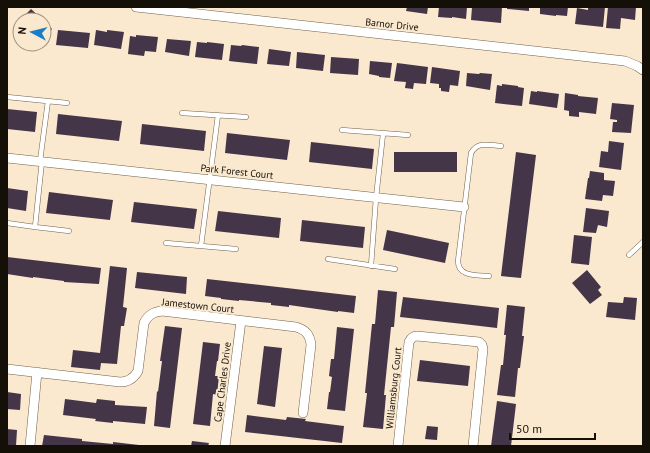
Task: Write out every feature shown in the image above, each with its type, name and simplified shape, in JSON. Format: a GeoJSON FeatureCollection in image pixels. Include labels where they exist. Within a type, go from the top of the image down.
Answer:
{"type":"FeatureCollection","features":[{"type":"Feature","properties":{"kind":"street","name":"Barnor Drive"},"geometry":{"type":"LineString","coordinates":[[136,7],[211,11],[625,61],[643,70]]}},
{"type":"Feature","properties":{"kind":"street","name":"Park Forest Court"},"geometry":{"type":"LineString","coordinates":[[7,158],[464,207]]}},
{"type":"Feature","properties":{"kind":"street","name":"Jamestown Court"},"geometry":{"type":"LineString","coordinates":[[7,369],[120,382],[127,381],[134,378],[138,371],[144,323],[146,318],[155,312],[162,311],[296,327],[308,333],[311,345],[303,413]]}},
{"type":"Feature","properties":{"kind":"street","name":"Cape Charles Drive"},"geometry":{"type":"LineString","coordinates":[[226,446],[241,321]]}},
{"type":"Feature","properties":{"kind":"street","name":"Williamsburg Court"},"geometry":{"type":"LineString","coordinates":[[398,446],[409,342],[414,336],[479,342],[482,345],[483,350],[473,446]]}},
{"type":"Feature","properties":{"kind":"street"},"geometry":{"type":"LineString","coordinates":[[30,446],[37,372]]}},
{"type":"Feature","properties":{"kind":"lane"},"geometry":{"type":"LineString","coordinates":[[7,97],[66,104]]}},
{"type":"Feature","properties":{"kind":"lane"},"geometry":{"type":"LineString","coordinates":[[35,227],[48,101]]}},
{"type":"Feature","properties":{"kind":"lane"},"geometry":{"type":"LineString","coordinates":[[182,113],[246,117]]}},
{"type":"Feature","properties":{"kind":"lane"},"geometry":{"type":"LineString","coordinates":[[201,246],[218,115]]}},
{"type":"Feature","properties":{"kind":"lane"},"geometry":{"type":"LineString","coordinates":[[342,130],[408,135]]}},
{"type":"Feature","properties":{"kind":"lane"},"geometry":{"type":"LineString","coordinates":[[371,266],[383,134]]}},
{"type":"Feature","properties":{"kind":"lane"},"geometry":{"type":"LineString","coordinates":[[489,276],[462,272],[458,264],[471,153],[474,148],[481,145],[501,146]]}},
{"type":"Feature","properties":{"kind":"lane"},"geometry":{"type":"LineString","coordinates":[[7,223],[70,231]]}},
{"type":"Feature","properties":{"kind":"lane"},"geometry":{"type":"LineString","coordinates":[[629,254],[643,242]]}},
{"type":"Feature","properties":{"kind":"lane"},"geometry":{"type":"LineString","coordinates":[[166,243],[236,249]]}},
{"type":"Feature","properties":{"kind":"lane"},"geometry":{"type":"LineString","coordinates":[[328,260],[395,269]]}},
{"type":"Feature","properties":{"kind":"building"},"geometry":{"type":"Polygon","coordinates":[[[407,7],[428,7],[427,14],[406,11],[407,7]]]}},
{"type":"Feature","properties":{"kind":"building"},"geometry":{"type":"Polygon","coordinates":[[[439,7],[467,7],[466,19],[438,17],[439,7]]]}},
{"type":"Feature","properties":{"kind":"building"},"geometry":{"type":"Polygon","coordinates":[[[472,7],[502,7],[501,23],[471,20],[472,7]]]}},
{"type":"Feature","properties":{"kind":"building"},"geometry":{"type":"Polygon","coordinates":[[[507,7],[529,7],[529,11],[507,9],[507,7]]]}},
{"type":"Feature","properties":{"kind":"building"},"geometry":{"type":"Polygon","coordinates":[[[540,7],[568,7],[567,16],[540,14],[540,7]]]}},
{"type":"Feature","properties":{"kind":"building"},"geometry":{"type":"Polygon","coordinates":[[[588,7],[605,7],[603,27],[575,24],[577,8],[588,10],[588,7]]]}},
{"type":"Feature","properties":{"kind":"building"},"geometry":{"type":"Polygon","coordinates":[[[608,7],[636,7],[635,20],[621,18],[620,29],[606,28],[608,7]]]}},
{"type":"Feature","properties":{"kind":"building"},"geometry":{"type":"Polygon","coordinates":[[[58,30],[90,33],[88,48],[56,45],[58,30]]]}},
{"type":"Feature","properties":{"kind":"building"},"geometry":{"type":"Polygon","coordinates":[[[96,30],[107,32],[107,30],[124,32],[121,49],[94,45],[96,30]]]}},
{"type":"Feature","properties":{"kind":"building"},"geometry":{"type":"Polygon","coordinates":[[[136,35],[158,37],[156,52],[145,51],[144,56],[128,54],[130,36],[136,37],[136,35]]]}},
{"type":"Feature","properties":{"kind":"building"},"geometry":{"type":"Polygon","coordinates":[[[167,39],[191,41],[189,56],[165,52],[167,39]]]}},
{"type":"Feature","properties":{"kind":"building"},"geometry":{"type":"Polygon","coordinates":[[[197,42],[224,44],[222,60],[195,57],[197,42]]]}},
{"type":"Feature","properties":{"kind":"building"},"geometry":{"type":"Polygon","coordinates":[[[231,45],[259,47],[257,64],[229,61],[231,45]]]}},
{"type":"Feature","properties":{"kind":"building"},"geometry":{"type":"Polygon","coordinates":[[[269,49],[291,52],[289,66],[267,64],[269,49]]]}},
{"type":"Feature","properties":{"kind":"building"},"geometry":{"type":"Polygon","coordinates":[[[297,52],[325,55],[323,71],[296,68],[297,52]]]}},
{"type":"Feature","properties":{"kind":"building"},"geometry":{"type":"Polygon","coordinates":[[[331,57],[359,59],[358,75],[330,73],[331,57]]]}},
{"type":"Feature","properties":{"kind":"building"},"geometry":{"type":"Polygon","coordinates":[[[370,61],[392,63],[390,78],[369,74],[370,61]]]}},
{"type":"Feature","properties":{"kind":"building"},"geometry":{"type":"Polygon","coordinates":[[[397,63],[428,67],[426,84],[414,83],[413,89],[405,88],[406,82],[394,81],[397,63]]]}},
{"type":"Feature","properties":{"kind":"building"},"geometry":{"type":"Polygon","coordinates":[[[432,67],[460,71],[458,86],[450,85],[449,92],[441,91],[439,84],[430,83],[432,67]]]}},
{"type":"Feature","properties":{"kind":"building"},"geometry":{"type":"Polygon","coordinates":[[[467,73],[492,74],[490,90],[466,86],[467,73]]]}},
{"type":"Feature","properties":{"kind":"building"},"geometry":{"type":"Polygon","coordinates":[[[502,84],[524,88],[522,106],[495,103],[497,85],[502,86],[502,84]]]}},
{"type":"Feature","properties":{"kind":"building"},"geometry":{"type":"Polygon","coordinates":[[[531,91],[559,94],[557,108],[529,104],[531,91]]]}},
{"type":"Feature","properties":{"kind":"building"},"geometry":{"type":"Polygon","coordinates":[[[565,93],[598,98],[596,114],[579,112],[579,117],[569,116],[569,111],[564,110],[565,93]]]}},
{"type":"Feature","properties":{"kind":"building"},"geometry":{"type":"Polygon","coordinates":[[[612,103],[634,105],[631,133],[612,132],[613,122],[617,122],[617,120],[610,119],[612,103]]]}},
{"type":"Feature","properties":{"kind":"building"},"geometry":{"type":"Polygon","coordinates":[[[7,109],[37,112],[35,132],[7,129],[7,109]]]}},
{"type":"Feature","properties":{"kind":"building"},"geometry":{"type":"Polygon","coordinates":[[[58,114],[122,121],[119,141],[56,134],[58,114]]]}},
{"type":"Feature","properties":{"kind":"building"},"geometry":{"type":"Polygon","coordinates":[[[142,124],[206,131],[204,151],[140,144],[142,124]]]}},
{"type":"Feature","properties":{"kind":"building"},"geometry":{"type":"Polygon","coordinates":[[[227,133],[290,140],[287,160],[225,153],[227,133]]]}},
{"type":"Feature","properties":{"kind":"building"},"geometry":{"type":"Polygon","coordinates":[[[609,141],[624,143],[621,170],[599,167],[601,151],[608,152],[609,141]]]}},
{"type":"Feature","properties":{"kind":"building"},"geometry":{"type":"Polygon","coordinates":[[[311,142],[374,149],[372,169],[309,162],[311,142]]]}},
{"type":"Feature","properties":{"kind":"building"},"geometry":{"type":"Polygon","coordinates":[[[394,152],[457,152],[457,172],[394,172],[394,152]]]}},
{"type":"Feature","properties":{"kind":"building"},"geometry":{"type":"Polygon","coordinates":[[[516,152],[536,155],[521,278],[501,276],[516,152]]]}},
{"type":"Feature","properties":{"kind":"building"},"geometry":{"type":"Polygon","coordinates":[[[590,171],[604,173],[604,180],[615,181],[613,196],[603,195],[602,201],[585,199],[590,171]]]}},
{"type":"Feature","properties":{"kind":"building"},"geometry":{"type":"Polygon","coordinates":[[[7,188],[28,191],[26,211],[7,208],[7,188]]]}},
{"type":"Feature","properties":{"kind":"building"},"geometry":{"type":"Polygon","coordinates":[[[49,192],[113,200],[110,220],[46,213],[49,192]]]}},
{"type":"Feature","properties":{"kind":"building"},"geometry":{"type":"Polygon","coordinates":[[[134,202],[197,209],[194,229],[131,222],[134,202]]]}},
{"type":"Feature","properties":{"kind":"building"},"geometry":{"type":"Polygon","coordinates":[[[586,208],[609,211],[607,227],[598,225],[596,233],[583,232],[586,208]]]}},
{"type":"Feature","properties":{"kind":"building"},"geometry":{"type":"Polygon","coordinates":[[[218,211],[281,218],[279,238],[215,231],[218,211]]]}},
{"type":"Feature","properties":{"kind":"building"},"geometry":{"type":"Polygon","coordinates":[[[302,220],[365,227],[363,248],[300,241],[302,220]]]}},
{"type":"Feature","properties":{"kind":"building"},"geometry":{"type":"Polygon","coordinates":[[[387,230],[449,243],[445,263],[383,250],[387,230]]]}},
{"type":"Feature","properties":{"kind":"building"},"geometry":{"type":"Polygon","coordinates":[[[574,235],[592,237],[589,265],[571,263],[574,235]]]}},
{"type":"Feature","properties":{"kind":"building"},"geometry":{"type":"Polygon","coordinates":[[[7,257],[101,268],[99,284],[64,282],[7,274],[7,257]]]}},
{"type":"Feature","properties":{"kind":"building"},"geometry":{"type":"Polygon","coordinates":[[[110,266],[127,268],[123,307],[127,308],[124,326],[121,326],[117,364],[101,363],[100,370],[71,367],[73,350],[100,353],[110,266]]]}},
{"type":"Feature","properties":{"kind":"building"},"geometry":{"type":"Polygon","coordinates":[[[587,270],[601,287],[598,290],[602,295],[590,304],[572,283],[587,270]]]}},
{"type":"Feature","properties":{"kind":"building"},"geometry":{"type":"Polygon","coordinates":[[[137,272],[187,277],[186,294],[135,288],[137,272]]]}},
{"type":"Feature","properties":{"kind":"building"},"geometry":{"type":"Polygon","coordinates":[[[207,279],[356,296],[354,313],[289,305],[289,307],[271,305],[271,303],[239,301],[205,296],[207,279]]]}},
{"type":"Feature","properties":{"kind":"building"},"geometry":{"type":"Polygon","coordinates":[[[378,290],[397,292],[394,327],[391,327],[384,395],[386,395],[383,429],[363,427],[372,324],[375,324],[378,290]]]}},
{"type":"Feature","properties":{"kind":"building"},"geometry":{"type":"Polygon","coordinates":[[[403,297],[499,308],[497,328],[400,317],[403,297]]]}},
{"type":"Feature","properties":{"kind":"building"},"geometry":{"type":"Polygon","coordinates":[[[624,297],[637,298],[635,320],[606,317],[608,302],[623,303],[624,297]]]}},
{"type":"Feature","properties":{"kind":"building"},"geometry":{"type":"Polygon","coordinates":[[[507,305],[525,307],[522,336],[524,336],[520,368],[518,368],[515,397],[497,395],[501,365],[503,365],[507,305]]]}},
{"type":"Feature","properties":{"kind":"building"},"geometry":{"type":"Polygon","coordinates":[[[165,326],[182,328],[170,428],[154,426],[165,326]]]}},
{"type":"Feature","properties":{"kind":"building"},"geometry":{"type":"Polygon","coordinates":[[[337,327],[354,329],[345,411],[327,409],[332,377],[329,376],[331,359],[334,359],[337,327]]]}},
{"type":"Feature","properties":{"kind":"building"},"geometry":{"type":"Polygon","coordinates":[[[203,342],[220,344],[215,376],[219,376],[217,395],[213,394],[210,426],[193,424],[203,342]]]}},
{"type":"Feature","properties":{"kind":"building"},"geometry":{"type":"Polygon","coordinates":[[[264,346],[282,348],[275,407],[257,404],[264,346]]]}},
{"type":"Feature","properties":{"kind":"building"},"geometry":{"type":"Polygon","coordinates":[[[420,360],[470,366],[468,386],[417,381],[420,360]]]}},
{"type":"Feature","properties":{"kind":"building"},"geometry":{"type":"Polygon","coordinates":[[[7,392],[21,394],[20,410],[7,409],[7,392]]]}},
{"type":"Feature","properties":{"kind":"building"},"geometry":{"type":"Polygon","coordinates":[[[65,399],[96,403],[97,399],[115,401],[115,405],[147,407],[145,424],[113,421],[113,423],[95,421],[96,419],[63,415],[65,399]]]}},
{"type":"Feature","properties":{"kind":"building"},"geometry":{"type":"Polygon","coordinates":[[[497,401],[516,404],[511,446],[491,446],[497,401]]]}},
{"type":"Feature","properties":{"kind":"building"},"geometry":{"type":"Polygon","coordinates":[[[247,415],[286,420],[287,417],[306,419],[305,421],[344,426],[342,443],[245,432],[247,415]]]}},
{"type":"Feature","properties":{"kind":"building"},"geometry":{"type":"Polygon","coordinates":[[[427,426],[438,427],[437,440],[425,439],[427,426]]]}},
{"type":"Feature","properties":{"kind":"building"},"geometry":{"type":"Polygon","coordinates":[[[7,429],[17,430],[16,446],[7,446],[7,429]]]}},
{"type":"Feature","properties":{"kind":"building"},"geometry":{"type":"Polygon","coordinates":[[[44,435],[82,439],[82,441],[113,444],[113,442],[139,446],[42,446],[44,435]]]}},
{"type":"Feature","properties":{"kind":"building"},"geometry":{"type":"Polygon","coordinates":[[[192,441],[209,443],[208,446],[191,446],[192,441]]]}}]}
